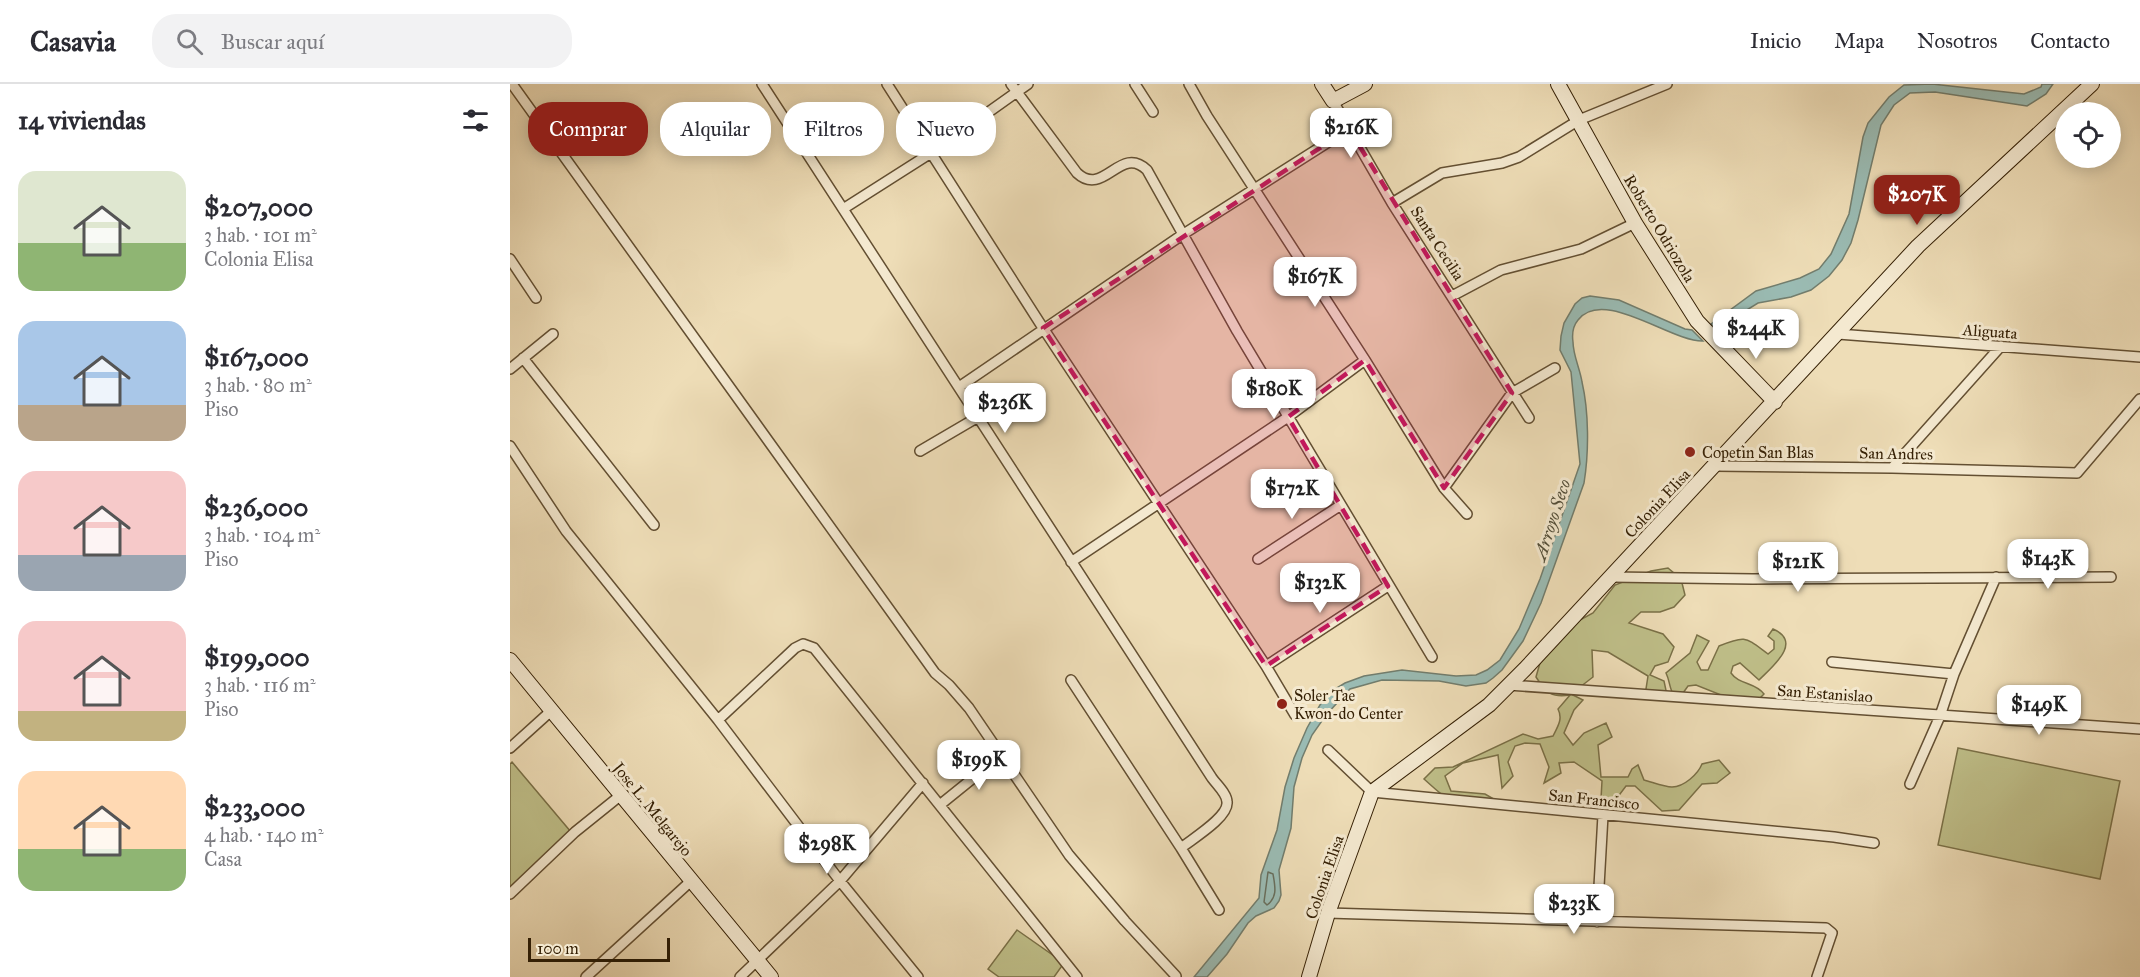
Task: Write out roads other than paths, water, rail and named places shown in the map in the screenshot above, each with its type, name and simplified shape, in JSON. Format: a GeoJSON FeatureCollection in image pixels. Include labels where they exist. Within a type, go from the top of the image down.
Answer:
{"type":"FeatureCollection","features":[{"type":"Feature","properties":{"kind":"street"},"geometry":{"type":"LineString","coordinates":[[512,84],[935,673],[950,685],[969,708],[1069,855],[1176,976]]}},
{"type":"Feature","properties":{"kind":"street"},"geometry":{"type":"LineString","coordinates":[[762,84],[1071,562],[1227,798],[1228,805],[1222,816],[1181,848]]}},
{"type":"Feature","properties":{"kind":"street"},"geometry":{"type":"LineString","coordinates":[[887,84],[898,102]]}},
{"type":"Feature","properties":{"kind":"street"},"geometry":{"type":"LineString","coordinates":[[1011,84],[1077,173],[1086,180],[1093,181],[1129,162],[1142,165],[1147,170],[1182,235],[1288,417],[1432,657]]}},
{"type":"Feature","properties":{"kind":"street"},"geometry":{"type":"LineString","coordinates":[[996,108],[1028,84]]}},
{"type":"Feature","properties":{"kind":"street"},"geometry":{"type":"LineString","coordinates":[[1135,84],[1153,112]]}},
{"type":"Feature","properties":{"kind":"street"},"geometry":{"type":"LineString","coordinates":[[1189,84],[1444,488],[1467,514]]}},
{"type":"Feature","properties":{"kind":"street","name":"Santa Cecilia"},"geometry":{"type":"LineString","coordinates":[[1322,84],[1392,202],[1529,418]]}},
{"type":"Feature","properties":{"kind":"street"},"geometry":{"type":"LineString","coordinates":[[1333,101],[1365,84]]}},
{"type":"Feature","properties":{"kind":"street","name":"Roberto Odriozola"},"geometry":{"type":"LineString","coordinates":[[1558,84],[1635,223],[1697,321],[1774,402]]}},
{"type":"Feature","properties":{"kind":"street"},"geometry":{"type":"LineString","coordinates":[[1392,202],[1442,173],[1502,163],[1519,157],[1579,120],[1667,84]]}},
{"type":"Feature","properties":{"kind":"street","name":"Colonia Elisa"},"geometry":{"type":"LineString","coordinates":[[1309,977],[1328,913],[1372,792],[1489,705],[1715,466],[1918,246],[2092,84]]}},
{"type":"Feature","properties":{"kind":"street"},"geometry":{"type":"LineString","coordinates":[[959,387],[1182,235],[1349,129]]}},
{"type":"Feature","properties":{"kind":"street"},"geometry":{"type":"LineString","coordinates":[[843,208],[926,156]]}},
{"type":"Feature","properties":{"kind":"street"},"geometry":{"type":"LineString","coordinates":[[933,156],[1043,328],[1266,666],[1295,716]]}},
{"type":"Feature","properties":{"kind":"street"},"geometry":{"type":"LineString","coordinates":[[1452,296],[1501,270],[1581,249],[1635,223]]}},
{"type":"Feature","properties":{"kind":"street"},"geometry":{"type":"LineString","coordinates":[[510,259],[536,298]]}},
{"type":"Feature","properties":{"kind":"street"},"geometry":{"type":"LineString","coordinates":[[510,369],[553,334]]}},
{"type":"Feature","properties":{"kind":"street","name":"Aliguata"},"geometry":{"type":"LineString","coordinates":[[1838,334],[2140,357]]}},
{"type":"Feature","properties":{"kind":"street"},"geometry":{"type":"LineString","coordinates":[[1892,468],[2001,346]]}},
{"type":"Feature","properties":{"kind":"street"},"geometry":{"type":"LineString","coordinates":[[523,358],[654,525]]}},
{"type":"Feature","properties":{"kind":"street"},"geometry":{"type":"LineString","coordinates":[[1071,562],[1288,417],[1365,360]]}},
{"type":"Feature","properties":{"kind":"street"},"geometry":{"type":"LineString","coordinates":[[1444,488],[1512,393],[1555,368]]}},
{"type":"Feature","properties":{"kind":"street","name":"San Andres"},"geometry":{"type":"LineString","coordinates":[[1715,466],[2077,473],[2140,399]]}},
{"type":"Feature","properties":{"kind":"street"},"geometry":{"type":"LineString","coordinates":[[920,451],[978,417]]}},
{"type":"Feature","properties":{"kind":"street"},"geometry":{"type":"LineString","coordinates":[[510,446],[566,531],[718,720],[840,881],[918,977]]}},
{"type":"Feature","properties":{"kind":"street"},"geometry":{"type":"LineString","coordinates":[[1258,559],[1341,505]]}},
{"type":"Feature","properties":{"kind":"street"},"geometry":{"type":"LineString","coordinates":[[1611,577],[1793,579],[2111,577]]}},
{"type":"Feature","properties":{"kind":"street"},"geometry":{"type":"LineString","coordinates":[[1910,784],[1996,577]]}},
{"type":"Feature","properties":{"kind":"street"},"geometry":{"type":"LineString","coordinates":[[1266,666],[1388,586]]}},
{"type":"Feature","properties":{"kind":"street"},"geometry":{"type":"LineString","coordinates":[[718,720],[795,648],[803,644],[814,648],[1077,977]]}},
{"type":"Feature","properties":{"kind":"street","name":"Jose L. Melgarejo"},"geometry":{"type":"LineString","coordinates":[[510,660],[771,977]]}},
{"type":"Feature","properties":{"kind":"street"},"geometry":{"type":"LineString","coordinates":[[1832,663],[1954,674]]}},
{"type":"Feature","properties":{"kind":"street"},"geometry":{"type":"LineString","coordinates":[[1071,680],[1219,910]]}},
{"type":"Feature","properties":{"kind":"street","name":"San Estanislao"},"geometry":{"type":"LineString","coordinates":[[1508,685],[2140,729]]}},
{"type":"Feature","properties":{"kind":"street"},"geometry":{"type":"LineString","coordinates":[[510,748],[551,711]]}},
{"type":"Feature","properties":{"kind":"street"},"geometry":{"type":"LineString","coordinates":[[1328,750],[1372,792]]}},
{"type":"Feature","properties":{"kind":"street"},"geometry":{"type":"LineString","coordinates":[[940,804],[1003,757]]}},
{"type":"Feature","properties":{"kind":"street"},"geometry":{"type":"LineString","coordinates":[[740,977],[840,881],[923,783]]}},
{"type":"Feature","properties":{"kind":"street","name":"San Francisco"},"geometry":{"type":"LineString","coordinates":[[1372,792],[1834,837],[1874,843]]}},
{"type":"Feature","properties":{"kind":"street"},"geometry":{"type":"LineString","coordinates":[[510,894],[575,832],[621,795]]}},
{"type":"Feature","properties":{"kind":"street"},"geometry":{"type":"LineString","coordinates":[[1597,922],[1603,815]]}},
{"type":"Feature","properties":{"kind":"street"},"geometry":{"type":"LineString","coordinates":[[586,977],[691,881]]}},
{"type":"Feature","properties":{"kind":"street"},"geometry":{"type":"LineString","coordinates":[[1328,913],[1826,928],[1832,933],[1816,977]]}},
{"type":"Feature","properties":{"kind":"water"},"geometry":{"type":"Polygon","coordinates":[[[1932,84],[2024,94],[2041,87],[2042,84],[2053,84],[2046,94],[2027,106],[1935,92],[1910,93],[1894,105],[1881,125],[1858,220],[1851,243],[1842,260],[1829,276],[1811,290],[1791,297],[1758,303],[1732,319],[1719,332],[1711,324],[1756,291],[1800,278],[1819,269],[1831,254],[1849,214],[1863,137],[1868,123],[1889,97],[1904,85],[1932,84]]]}},
{"type":"Feature","properties":{"kind":"water"},"geometry":{"type":"Polygon","coordinates":[[[1590,296],[1619,300],[1692,330],[1703,341],[1673,334],[1620,312],[1589,311],[1578,320],[1574,328],[1573,339],[1587,419],[1584,483],[1541,603],[1523,641],[1502,670],[1486,683],[1466,686],[1439,681],[1382,680],[1350,689],[1326,715],[1312,735],[1302,758],[1294,787],[1291,828],[1279,870],[1281,895],[1279,901],[1274,908],[1256,916],[1248,923],[1227,954],[1207,977],[1194,977],[1259,898],[1261,875],[1277,830],[1285,787],[1294,758],[1307,728],[1330,692],[1364,676],[1402,670],[1456,676],[1476,675],[1500,660],[1519,629],[1540,579],[1580,464],[1571,372],[1560,350],[1564,323],[1575,304],[1582,298],[1590,296]]]}},
{"type":"Feature","properties":{"kind":"place","name":"Copetin San Blas"},"geometry":{"type":"Point","coordinates":[1690,452]}},
{"type":"Feature","properties":{"kind":"place","name":"Soler Tae Kwon-do Center"},"geometry":{"type":"Point","coordinates":[1282,704]}},
{"type":"Feature","properties":{"kind":"water label","name":"Arroyo Seco"},"geometry":{"type":"Point","coordinates":[1552,520]}}]}
